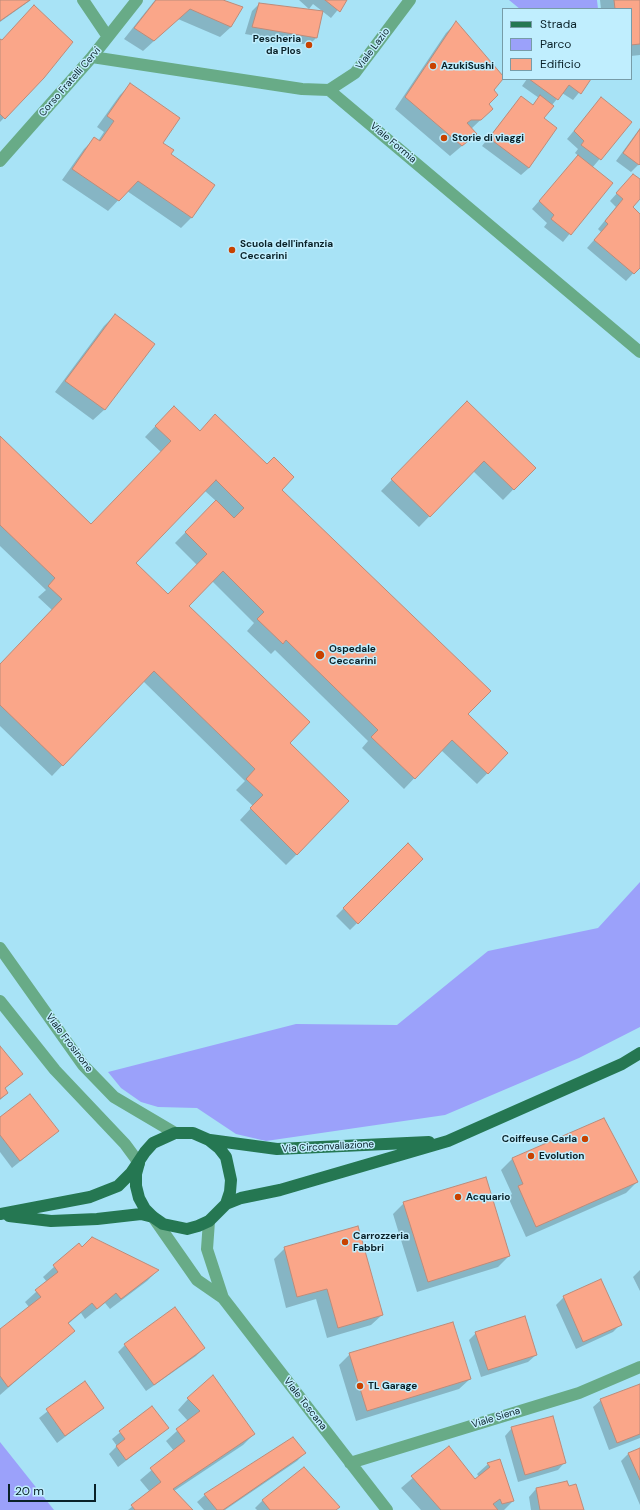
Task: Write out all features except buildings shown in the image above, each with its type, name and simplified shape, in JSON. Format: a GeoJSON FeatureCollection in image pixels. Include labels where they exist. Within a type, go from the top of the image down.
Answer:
{"type":"FeatureCollection","features":[{"type":"Feature","properties":{"kind":"main road","name":"Via Circonvallazione"},"geometry":{"type":"LineString","coordinates":[[139,1163],[136,1174],[136,1186],[145,1208],[153,1217],[163,1224],[187,1229],[209,1221],[226,1204],[241,1198],[280,1190],[448,1141],[622,1064],[640,1053]]}},
{"type":"Feature","properties":{"kind":"main road","name":"Via Circonvallazione"},"geometry":{"type":"LineString","coordinates":[[0,1215],[90,1197],[118,1186],[131,1174],[145,1152],[153,1143],[175,1133],[193,1133],[209,1140],[219,1148],[226,1157],[230,1168],[231,1180],[230,1192],[226,1204]]}},
{"type":"Feature","properties":{"kind":"main road","name":"Via Circonvallazione"},"geometry":{"type":"LineString","coordinates":[[209,1140],[277,1149],[448,1141]]}},
{"type":"Feature","properties":{"kind":"main road","name":"Via Circonvallazione"},"geometry":{"type":"LineString","coordinates":[[0,1215],[51,1221],[97,1219],[141,1214],[153,1217]]}},
{"type":"Feature","properties":{"kind":"street"},"geometry":{"type":"LineString","coordinates":[[83,0],[108,37]]}},
{"type":"Feature","properties":{"kind":"street","name":"Corso Fratelli Cervi"},"geometry":{"type":"LineString","coordinates":[[0,161],[92,57],[137,0]]}},
{"type":"Feature","properties":{"kind":"street","name":"Viale Lazio"},"geometry":{"type":"LineString","coordinates":[[329,90],[355,73],[410,0]]}},
{"type":"Feature","properties":{"kind":"street"},"geometry":{"type":"LineString","coordinates":[[92,57],[302,89],[329,90]]}},
{"type":"Feature","properties":{"kind":"street","name":"Viale Formia"},"geometry":{"type":"LineString","coordinates":[[329,90],[640,352]]}},
{"type":"Feature","properties":{"kind":"street","name":"Viale Frosinone"},"geometry":{"type":"LineString","coordinates":[[0,948],[83,1065],[114,1097],[175,1133]]}},
{"type":"Feature","properties":{"kind":"street"},"geometry":{"type":"LineString","coordinates":[[0,1001],[55,1070],[125,1144],[139,1163]]}},
{"type":"Feature","properties":{"kind":"street","name":"Viale Toscana"},"geometry":{"type":"LineString","coordinates":[[153,1217],[197,1280],[223,1298],[387,1510]]}},
{"type":"Feature","properties":{"kind":"street","name":"Viale Toscana"},"geometry":{"type":"LineString","coordinates":[[209,1221],[207,1249],[223,1298]]}},
{"type":"Feature","properties":{"kind":"street","name":"Viale Siena"},"geometry":{"type":"LineString","coordinates":[[350,1463],[579,1392],[640,1367]]}},
{"type":"Feature","properties":{"kind":"green space"},"geometry":{"type":"Polygon","coordinates":[[[509,0],[597,0],[598,8],[519,8],[509,0]]]}},
{"type":"Feature","properties":{"kind":"green space"},"geometry":{"type":"Polygon","coordinates":[[[640,882],[640,1027],[579,1058],[445,1115],[266,1141],[236,1134],[197,1108],[158,1107],[141,1102],[121,1088],[108,1072],[296,1024],[397,1025],[488,951],[598,928],[640,882]]]}},
{"type":"Feature","properties":{"kind":"green space"},"geometry":{"type":"Polygon","coordinates":[[[0,1442],[54,1510],[0,1510],[0,1442]]]}},
{"type":"Feature","properties":{"kind":"place","name":"Pescheria da Plos"},"geometry":{"type":"Point","coordinates":[309,45]}},
{"type":"Feature","properties":{"kind":"place","name":"AzukiSushi"},"geometry":{"type":"Point","coordinates":[433,66]}},
{"type":"Feature","properties":{"kind":"place","name":"Storie di viaggi"},"geometry":{"type":"Point","coordinates":[444,138]}},
{"type":"Feature","properties":{"kind":"place","name":"Scuola dell'infanzia Ceccarini"},"geometry":{"type":"Point","coordinates":[232,250]}},
{"type":"Feature","properties":{"kind":"place","name":"Ospedale Ceccarini"},"geometry":{"type":"Point","coordinates":[320,655]}},
{"type":"Feature","properties":{"kind":"place","name":"Coiffeuse Carla"},"geometry":{"type":"Point","coordinates":[585,1139]}},
{"type":"Feature","properties":{"kind":"place","name":"Evolution"},"geometry":{"type":"Point","coordinates":[531,1156]}},
{"type":"Feature","properties":{"kind":"place","name":"Acquario"},"geometry":{"type":"Point","coordinates":[458,1197]}},
{"type":"Feature","properties":{"kind":"place","name":"Carrozzeria Fabbri"},"geometry":{"type":"Point","coordinates":[345,1242]}},
{"type":"Feature","properties":{"kind":"place","name":"TL Garage"},"geometry":{"type":"Point","coordinates":[360,1386]}}]}
